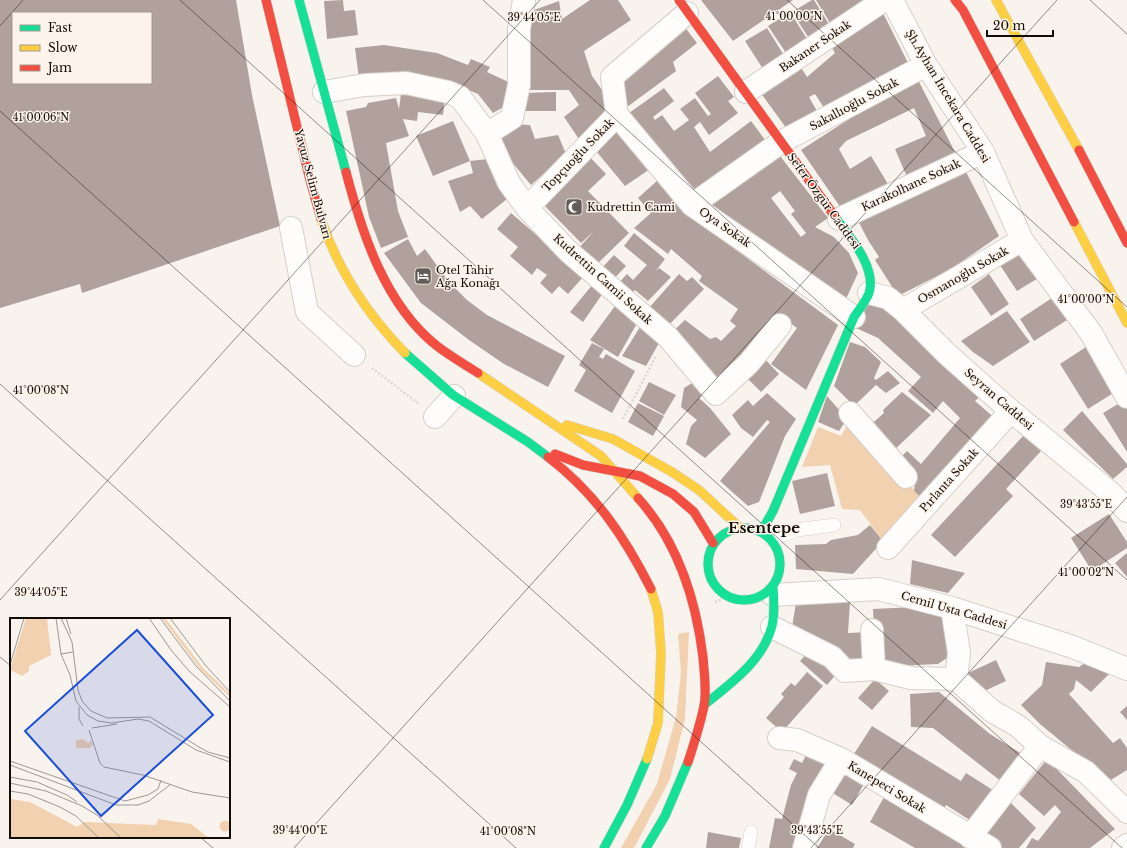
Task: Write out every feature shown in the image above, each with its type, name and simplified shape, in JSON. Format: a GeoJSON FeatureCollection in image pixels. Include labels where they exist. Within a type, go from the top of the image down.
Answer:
{"type":"FeatureCollection","features":[{"type":"Feature","properties":{"kind":"street","name":"Yavuz Selim Bulvarı"},"geometry":{"type":"LineString","coordinates":[[266,0],[284,66],[308,175],[329,246],[361,300],[400,350],[454,396],[535,447],[574,477],[606,512],[629,544],[656,602],[662,661],[658,725],[648,758],[627,807],[604,848]]}},
{"type":"Feature","properties":{"kind":"street"},"geometry":{"type":"LineString","coordinates":[[299,0],[351,191],[368,245],[387,284],[409,317],[436,345],[601,456],[642,502],[668,540],[689,586],[699,624],[704,670],[704,705],[688,761],[664,816],[646,848]]}},
{"type":"Feature","properties":{"kind":"street"},"geometry":{"type":"LineString","coordinates":[[487,134],[512,118],[519,85],[519,29],[524,0]]}},
{"type":"Feature","properties":{"kind":"street","name":"Bakaner Sokak"},"geometry":{"type":"LineString","coordinates":[[746,92],[884,0]]}},
{"type":"Feature","properties":{"kind":"street","name":"Şh.Ayhan İncekara Caddesi"},"geometry":{"type":"LineString","coordinates":[[892,0],[926,65],[983,152],[1022,240],[1091,333],[1127,397]]}},
{"type":"Feature","properties":{"kind":"street"},"geometry":{"type":"LineString","coordinates":[[955,0],[963,10],[1127,323]]}},
{"type":"Feature","properties":{"kind":"street"},"geometry":{"type":"LineString","coordinates":[[996,0],[1067,126],[1127,243]]}},
{"type":"Feature","properties":{"kind":"street","name":"Sefer Özgür Caddesi"},"geometry":{"type":"LineString","coordinates":[[683,7],[839,219],[861,252],[870,277],[869,293]]}},
{"type":"Feature","properties":{"kind":"street","name":"Topçuoğlu Sokak"},"geometry":{"type":"LineString","coordinates":[[527,208],[617,115],[612,77],[683,7]]}},
{"type":"Feature","properties":{"kind":"street","name":"Sakallıoğlu Sokak"},"geometry":{"type":"LineString","coordinates":[[692,205],[781,142],[926,65]]}},
{"type":"Feature","properties":{"kind":"street","name":"Kudrettin Camii Sokak"},"geometry":{"type":"LineString","coordinates":[[324,92],[364,85],[406,83],[448,92],[460,97],[487,134],[509,183],[527,208],[569,252],[666,336],[716,394],[748,363],[780,325]]}},
{"type":"Feature","properties":{"kind":"street","name":"Oya Sokak"},"geometry":{"type":"LineString","coordinates":[[617,115],[692,205],[854,317]]}},
{"type":"Feature","properties":{"kind":"street","name":"Karakolhane Sokak"},"geometry":{"type":"LineString","coordinates":[[839,219],[983,152]]}},
{"type":"Feature","properties":{"kind":"street"},"geometry":{"type":"LineString","coordinates":[[291,228],[307,312],[354,355]]}},
{"type":"Feature","properties":{"kind":"street","name":"Osmanoğlu Sokak"},"geometry":{"type":"LineString","coordinates":[[903,310],[1022,240]]}},
{"type":"Feature","properties":{"kind":"street"},"geometry":{"type":"LineString","coordinates":[[766,536],[773,511],[854,317],[869,293]]}},
{"type":"Feature","properties":{"kind":"street","name":"Seyran Caddesi"},"geometry":{"type":"LineString","coordinates":[[869,293],[888,298],[903,310],[947,354],[1011,411],[1112,494],[1127,511]]}},
{"type":"Feature","properties":{"kind":"street"},"geometry":{"type":"LineString","coordinates":[[435,417],[454,396]]}},
{"type":"Feature","properties":{"kind":"street","name":"Pırlanta Sokak"},"geometry":{"type":"LineString","coordinates":[[888,548],[1011,411]]}},
{"type":"Feature","properties":{"kind":"street"},"geometry":{"type":"LineString","coordinates":[[850,413],[906,477]]}},
{"type":"Feature","properties":{"kind":"street"},"geometry":{"type":"LineString","coordinates":[[547,419],[613,439],[672,472],[699,490],[739,528]]}},
{"type":"Feature","properties":{"kind":"street","name":"Yavuz Selim Bulvarı"},"geometry":{"type":"LineString","coordinates":[[535,447],[583,465],[640,476],[673,494],[694,512],[713,543]]}},
{"type":"Feature","properties":{"kind":"street"},"geometry":{"type":"LineString","coordinates":[[704,705],[742,673],[765,645],[772,627],[773,591],[779,575],[780,562],[778,550],[766,536],[749,528],[739,528],[722,535],[713,543],[708,555],[707,568],[711,580],[718,590],[728,597],[740,601],[753,600],[773,591]]}},
{"type":"Feature","properties":{"kind":"street","name":"Cemil Usta Caddesi"},"geometry":{"type":"LineString","coordinates":[[773,591],[879,589],[952,608],[1073,647],[1127,669]]}},
{"type":"Feature","properties":{"kind":"street"},"geometry":{"type":"LineString","coordinates":[[952,608],[959,653],[956,679]]}},
{"type":"Feature","properties":{"kind":"street"},"geometry":{"type":"LineString","coordinates":[[772,627],[832,657],[845,671],[874,669],[911,678],[956,679],[992,710],[1018,726],[1040,746],[1086,772],[1127,812]]}},
{"type":"Feature","properties":{"kind":"street"},"geometry":{"type":"LineString","coordinates":[[872,630],[874,669]]}},
{"type":"Feature","properties":{"kind":"street","name":"Kanepeci Sokak"},"geometry":{"type":"LineString","coordinates":[[779,738],[797,740],[841,759],[990,848]]}},
{"type":"Feature","properties":{"kind":"street"},"geometry":{"type":"LineString","coordinates":[[970,837],[1040,746]]}},
{"type":"Feature","properties":{"kind":"street"},"geometry":{"type":"LineString","coordinates":[[804,848],[819,795],[841,759]]}},
{"type":"Feature","properties":{"kind":"street"},"geometry":{"type":"LineString","coordinates":[[1123,848],[1127,845]]}},
{"type":"Feature","properties":{"kind":"lane"},"geometry":{"type":"LineString","coordinates":[[766,536],[834,525]]}},
{"type":"Feature","properties":{"kind":"lane"},"geometry":{"type":"LineString","coordinates":[[748,848],[751,832]]}},
{"type":"Feature","properties":{"kind":"path"},"geometry":{"type":"LineString","coordinates":[[613,439],[666,336]]}},
{"type":"Feature","properties":{"kind":"path"},"geometry":{"type":"LineString","coordinates":[[354,355],[435,417]]}},
{"type":"Feature","properties":{"kind":"shaded area"},"geometry":{"type":"Polygon","coordinates":[[[848,424],[925,501],[883,541],[860,510],[842,509],[830,465],[802,467],[818,427],[841,436],[848,424]]]}},
{"type":"Feature","properties":{"kind":"shaded area"},"geometry":{"type":"Polygon","coordinates":[[[689,632],[685,719],[670,779],[634,848],[621,848],[657,784],[676,717],[681,672],[678,634],[689,632]]]}},
{"type":"Feature","properties":{"kind":"building"},"geometry":{"type":"Polygon","coordinates":[[[0,0],[236,0],[252,95],[280,226],[82,293],[80,284],[0,308],[0,0]]]}},
{"type":"Feature","properties":{"kind":"building"},"geometry":{"type":"Polygon","coordinates":[[[343,0],[344,11],[355,10],[358,35],[327,39],[324,1],[343,0]]]}},
{"type":"Feature","properties":{"kind":"building"},"geometry":{"type":"Polygon","coordinates":[[[590,0],[618,0],[631,20],[584,51],[592,76],[605,94],[606,121],[581,142],[564,117],[579,105],[569,90],[524,90],[526,13],[559,1],[562,19],[590,0]]]}},
{"type":"Feature","properties":{"kind":"building"},"geometry":{"type":"Polygon","coordinates":[[[701,0],[793,0],[733,41],[701,0]]]}},
{"type":"Feature","properties":{"kind":"building"},"geometry":{"type":"Polygon","coordinates":[[[814,0],[832,29],[812,43],[792,12],[814,0]]]}},
{"type":"Feature","properties":{"kind":"building"},"geometry":{"type":"Polygon","coordinates":[[[816,0],[872,0],[832,26],[816,0]]]}},
{"type":"Feature","properties":{"kind":"building"},"geometry":{"type":"Polygon","coordinates":[[[790,12],[809,42],[788,56],[768,26],[790,12]]]}},
{"type":"Feature","properties":{"kind":"building"},"geometry":{"type":"Polygon","coordinates":[[[883,13],[908,63],[828,114],[815,94],[809,97],[822,120],[792,136],[760,92],[800,66],[807,77],[835,53],[830,44],[883,13]]]}},
{"type":"Feature","properties":{"kind":"building"},"geometry":{"type":"Polygon","coordinates":[[[684,26],[697,43],[673,62],[676,71],[627,107],[619,97],[626,92],[619,83],[644,65],[643,57],[684,26]]]}},
{"type":"Feature","properties":{"kind":"building"},"geometry":{"type":"Polygon","coordinates":[[[767,28],[785,57],[765,72],[745,41],[767,28]]]}},
{"type":"Feature","properties":{"kind":"building"},"geometry":{"type":"Polygon","coordinates":[[[384,45],[437,53],[468,65],[471,59],[490,67],[487,72],[515,85],[507,105],[493,113],[478,94],[459,86],[359,79],[355,48],[384,45]]]}},
{"type":"Feature","properties":{"kind":"building"},"geometry":{"type":"Polygon","coordinates":[[[718,76],[734,97],[728,101],[738,113],[709,135],[700,122],[694,127],[710,152],[751,121],[768,144],[695,196],[656,144],[650,148],[625,116],[664,88],[674,101],[653,117],[655,120],[662,115],[674,131],[689,120],[680,109],[695,98],[708,116],[711,114],[695,93],[718,76]]]}},
{"type":"Feature","properties":{"kind":"building"},"geometry":{"type":"Polygon","coordinates":[[[916,76],[957,156],[907,177],[895,149],[926,136],[914,108],[846,141],[839,149],[850,169],[871,156],[888,184],[843,211],[801,150],[916,76]]]}},
{"type":"Feature","properties":{"kind":"building"},"geometry":{"type":"Polygon","coordinates":[[[402,86],[445,99],[443,115],[418,112],[417,121],[403,119],[409,136],[386,143],[398,211],[408,237],[381,248],[369,217],[346,111],[366,107],[368,103],[396,98],[399,109],[402,86]]]}},
{"type":"Feature","properties":{"kind":"building"},"geometry":{"type":"Polygon","coordinates":[[[556,92],[556,111],[524,111],[524,93],[556,92]]]}},
{"type":"Feature","properties":{"kind":"building"},"geometry":{"type":"Polygon","coordinates":[[[453,121],[470,161],[433,176],[416,136],[453,121]]]}},
{"type":"Feature","properties":{"kind":"building"},"geometry":{"type":"Polygon","coordinates":[[[512,124],[530,125],[535,139],[558,135],[566,154],[531,185],[511,161],[498,134],[512,124]]]}},
{"type":"Feature","properties":{"kind":"building"},"geometry":{"type":"Polygon","coordinates":[[[616,124],[653,167],[625,186],[592,146],[616,124]]]}},
{"type":"Feature","properties":{"kind":"building"},"geometry":{"type":"Polygon","coordinates":[[[777,152],[828,218],[815,227],[834,237],[849,253],[858,273],[845,301],[747,229],[731,225],[718,209],[713,213],[701,204],[722,189],[725,196],[754,175],[751,172],[777,152]],[[780,191],[771,198],[801,237],[806,233],[791,214],[795,211],[780,191]]]}},
{"type":"Feature","properties":{"kind":"building"},"geometry":{"type":"Polygon","coordinates":[[[587,154],[606,174],[588,191],[629,233],[594,267],[576,251],[594,231],[581,243],[538,199],[587,154]]]}},
{"type":"Feature","properties":{"kind":"building"},"geometry":{"type":"Polygon","coordinates":[[[488,159],[497,186],[507,199],[482,219],[470,206],[460,212],[448,181],[473,173],[470,161],[488,159]]]}},
{"type":"Feature","properties":{"kind":"building"},"geometry":{"type":"Polygon","coordinates":[[[963,166],[999,236],[951,269],[898,296],[875,260],[879,257],[855,215],[963,166]]]}},
{"type":"Feature","properties":{"kind":"building"},"geometry":{"type":"Polygon","coordinates":[[[658,180],[692,214],[720,238],[838,325],[806,390],[771,364],[797,328],[779,315],[738,360],[715,378],[670,334],[685,320],[710,339],[716,337],[721,341],[736,326],[730,321],[738,309],[699,281],[702,276],[671,249],[668,254],[634,228],[651,213],[638,198],[658,180]]]}},
{"type":"Feature","properties":{"kind":"building"},"geometry":{"type":"Polygon","coordinates":[[[511,213],[584,276],[568,294],[559,286],[552,294],[540,283],[547,275],[537,268],[532,275],[510,256],[518,247],[497,229],[511,213]]]}},
{"type":"Feature","properties":{"kind":"building"},"geometry":{"type":"Polygon","coordinates":[[[634,233],[665,259],[655,272],[659,268],[671,277],[648,301],[635,290],[629,297],[616,286],[627,274],[633,280],[647,265],[624,246],[634,233]]]}},
{"type":"Feature","properties":{"kind":"building"},"geometry":{"type":"Polygon","coordinates":[[[408,239],[417,256],[425,249],[449,282],[467,300],[487,315],[565,356],[548,387],[504,364],[469,340],[421,303],[384,253],[408,239]]]}},
{"type":"Feature","properties":{"kind":"building"},"geometry":{"type":"Polygon","coordinates":[[[1023,251],[1040,277],[1017,291],[1000,265],[1023,251]]]}},
{"type":"Feature","properties":{"kind":"building"},"geometry":{"type":"Polygon","coordinates":[[[614,255],[626,266],[610,283],[598,272],[614,255]]]}},
{"type":"Feature","properties":{"kind":"building"},"geometry":{"type":"Polygon","coordinates":[[[679,274],[687,281],[692,277],[704,289],[666,328],[648,309],[679,274]]]}},
{"type":"Feature","properties":{"kind":"building"},"geometry":{"type":"Polygon","coordinates":[[[989,274],[1009,304],[991,316],[971,287],[989,274]]]}},
{"type":"Feature","properties":{"kind":"building"},"geometry":{"type":"Polygon","coordinates":[[[593,284],[603,293],[583,322],[570,312],[593,284]]]}},
{"type":"Feature","properties":{"kind":"building"},"geometry":{"type":"Polygon","coordinates":[[[1052,298],[1067,320],[1034,341],[1020,319],[1052,298]]]}},
{"type":"Feature","properties":{"kind":"building"},"geometry":{"type":"Polygon","coordinates":[[[867,299],[890,312],[983,394],[975,401],[997,420],[925,501],[914,491],[915,483],[897,461],[907,451],[921,464],[960,418],[943,401],[933,413],[908,391],[921,377],[878,338],[856,328],[867,299]]]}},
{"type":"Feature","properties":{"kind":"building"},"geometry":{"type":"Polygon","coordinates":[[[615,306],[636,325],[618,357],[590,340],[615,306]]]}},
{"type":"Feature","properties":{"kind":"building"},"geometry":{"type":"Polygon","coordinates":[[[1007,311],[1030,342],[993,366],[973,352],[961,341],[1007,311]]]}},
{"type":"Feature","properties":{"kind":"building"},"geometry":{"type":"Polygon","coordinates":[[[640,327],[659,343],[646,366],[622,356],[640,327]]]}},
{"type":"Feature","properties":{"kind":"building"},"geometry":{"type":"Polygon","coordinates":[[[850,342],[865,347],[881,362],[874,378],[876,380],[888,371],[900,383],[886,393],[876,385],[854,406],[834,386],[850,342]]]}},
{"type":"Feature","properties":{"kind":"building"},"geometry":{"type":"Polygon","coordinates":[[[592,343],[604,349],[599,357],[603,359],[606,354],[635,371],[612,413],[574,391],[586,370],[579,365],[592,343]]]}},
{"type":"Feature","properties":{"kind":"building"},"geometry":{"type":"Polygon","coordinates":[[[1086,347],[1115,392],[1088,409],[1060,364],[1086,347]]]}},
{"type":"Feature","properties":{"kind":"building"},"geometry":{"type":"Polygon","coordinates":[[[762,356],[779,374],[761,392],[743,374],[762,356]]]}},
{"type":"Feature","properties":{"kind":"building"},"geometry":{"type":"Polygon","coordinates":[[[649,382],[676,395],[664,415],[639,401],[649,382]]]}},
{"type":"Feature","properties":{"kind":"building"},"geometry":{"type":"Polygon","coordinates":[[[692,383],[705,393],[699,398],[710,408],[731,434],[705,458],[686,444],[691,426],[697,420],[681,407],[684,388],[692,383]]]}},
{"type":"Feature","properties":{"kind":"building"},"geometry":{"type":"Polygon","coordinates":[[[902,392],[931,415],[890,454],[867,428],[884,413],[883,410],[902,392]]]}},
{"type":"Feature","properties":{"kind":"building"},"geometry":{"type":"Polygon","coordinates":[[[767,393],[796,419],[785,436],[759,502],[748,506],[720,481],[770,422],[767,420],[753,437],[741,428],[732,415],[748,400],[753,406],[767,393]]]}},
{"type":"Feature","properties":{"kind":"building"},"geometry":{"type":"Polygon","coordinates":[[[827,396],[847,419],[839,431],[818,422],[827,396]]]}},
{"type":"Feature","properties":{"kind":"building"},"geometry":{"type":"Polygon","coordinates":[[[1123,401],[1127,408],[1127,452],[1103,413],[1123,401]]]}},
{"type":"Feature","properties":{"kind":"building"},"geometry":{"type":"Polygon","coordinates":[[[638,403],[664,416],[653,436],[628,422],[638,403]]]}},
{"type":"Feature","properties":{"kind":"building"},"geometry":{"type":"Polygon","coordinates":[[[1082,411],[1127,464],[1127,467],[1113,479],[1063,430],[1082,411]]]}},
{"type":"Feature","properties":{"kind":"building"},"geometry":{"type":"Polygon","coordinates":[[[1024,435],[1041,451],[1006,489],[1013,496],[955,557],[931,535],[1024,435]]]}},
{"type":"Feature","properties":{"kind":"building"},"geometry":{"type":"Polygon","coordinates":[[[827,473],[835,506],[800,514],[792,481],[827,473]]]}},
{"type":"Feature","properties":{"kind":"building"},"geometry":{"type":"Polygon","coordinates":[[[1109,514],[1127,542],[1127,548],[1092,571],[1071,538],[1109,514]]]}},
{"type":"Feature","properties":{"kind":"building"},"geometry":{"type":"Polygon","coordinates":[[[870,525],[883,541],[853,574],[796,569],[795,545],[826,544],[831,540],[858,535],[870,525]]]}},
{"type":"Feature","properties":{"kind":"building"},"geometry":{"type":"Polygon","coordinates":[[[1127,553],[1127,577],[1115,563],[1127,553]]]}},
{"type":"Feature","properties":{"kind":"building"},"geometry":{"type":"Polygon","coordinates":[[[912,560],[965,573],[948,593],[910,584],[912,560]]]}},
{"type":"Feature","properties":{"kind":"building"},"geometry":{"type":"Polygon","coordinates":[[[797,597],[850,602],[848,633],[870,632],[872,665],[851,667],[841,657],[840,649],[821,648],[822,639],[791,633],[797,597]]]}},
{"type":"Feature","properties":{"kind":"building"},"geometry":{"type":"Polygon","coordinates":[[[915,607],[936,611],[948,620],[947,658],[938,664],[876,667],[873,609],[915,607]]]}},
{"type":"Feature","properties":{"kind":"building"},"geometry":{"type":"Polygon","coordinates":[[[810,650],[837,673],[827,685],[800,661],[810,650]]]}},
{"type":"Feature","properties":{"kind":"building"},"geometry":{"type":"Polygon","coordinates":[[[996,660],[1006,681],[978,694],[968,673],[996,660]]]}},
{"type":"Feature","properties":{"kind":"building"},"geometry":{"type":"Polygon","coordinates":[[[1089,660],[1111,672],[1091,692],[1076,680],[1074,689],[1069,694],[1113,743],[1120,738],[1127,748],[1127,770],[1106,783],[1086,762],[1040,724],[1021,705],[1042,685],[1046,662],[1079,667],[1089,660]]]}},
{"type":"Feature","properties":{"kind":"building"},"geometry":{"type":"Polygon","coordinates":[[[807,672],[823,686],[782,732],[766,718],[784,697],[781,694],[791,683],[795,686],[807,672]]]}},
{"type":"Feature","properties":{"kind":"building"},"geometry":{"type":"Polygon","coordinates":[[[875,679],[889,691],[872,710],[858,698],[875,679]]]}},
{"type":"Feature","properties":{"kind":"building"},"geometry":{"type":"Polygon","coordinates":[[[939,692],[990,734],[1027,757],[1007,786],[933,728],[911,727],[910,694],[939,692]]]}},
{"type":"Feature","properties":{"kind":"building"},"geometry":{"type":"Polygon","coordinates":[[[1127,706],[1127,720],[1120,712],[1127,706]]]}},
{"type":"Feature","properties":{"kind":"building"},"geometry":{"type":"Polygon","coordinates":[[[872,726],[961,781],[966,773],[996,792],[976,824],[946,805],[942,812],[852,757],[872,726]]]}},
{"type":"Feature","properties":{"kind":"building"},"geometry":{"type":"Polygon","coordinates":[[[808,751],[829,762],[802,848],[769,848],[775,818],[782,819],[791,785],[797,773],[789,769],[794,759],[802,763],[808,751]]]}},
{"type":"Feature","properties":{"kind":"building"},"geometry":{"type":"Polygon","coordinates":[[[1047,759],[1115,829],[1090,848],[1026,848],[1032,838],[1038,841],[1061,812],[1055,805],[1044,816],[1019,794],[1047,759]]]}},
{"type":"Feature","properties":{"kind":"building"},"geometry":{"type":"Polygon","coordinates":[[[841,768],[865,782],[852,805],[828,790],[841,768]]]}},
{"type":"Feature","properties":{"kind":"building"},"geometry":{"type":"Polygon","coordinates":[[[888,790],[988,848],[915,848],[870,822],[888,790]]]}},
{"type":"Feature","properties":{"kind":"building"},"geometry":{"type":"Polygon","coordinates":[[[1008,800],[1036,828],[1019,848],[1002,848],[979,835],[1008,800]]]}},
{"type":"Feature","properties":{"kind":"building"},"geometry":{"type":"Polygon","coordinates":[[[829,829],[855,844],[853,848],[817,848],[829,829]]]}},
{"type":"Feature","properties":{"kind":"building"},"geometry":{"type":"Polygon","coordinates":[[[708,832],[741,838],[739,848],[706,848],[708,832]]]}},
{"type":"Feature","properties":{"kind":"traffic: fast"},"geometry":{"type":"LineString","coordinates":[[299,0],[346,172]]}},
{"type":"Feature","properties":{"kind":"traffic: fast"},"geometry":{"type":"LineString","coordinates":[[761,532],[773,511],[854,317],[869,293],[870,283],[866,263],[855,243],[836,218]]}},
{"type":"Feature","properties":{"kind":"traffic: fast"},"geometry":{"type":"LineString","coordinates":[[405,353],[453,395],[528,442],[548,457]]}},
{"type":"Feature","properties":{"kind":"traffic: fast"},"geometry":{"type":"LineString","coordinates":[[737,528],[751,528],[758,530],[770,538],[778,550],[780,564],[778,578],[770,590],[758,598],[751,600],[737,600],[730,598],[718,590],[710,578],[708,571],[708,557],[710,550],[718,538],[730,530],[737,528]]}},
{"type":"Feature","properties":{"kind":"traffic: fast"},"geometry":{"type":"LineString","coordinates":[[704,705],[744,671],[768,639],[773,621],[773,586]]}},
{"type":"Feature","properties":{"kind":"traffic: fast"},"geometry":{"type":"LineString","coordinates":[[604,848],[627,805],[647,759]]}},
{"type":"Feature","properties":{"kind":"traffic: fast"},"geometry":{"type":"LineString","coordinates":[[646,848],[665,816],[688,762]]}},
{"type":"Feature","properties":{"kind":"traffic: slow"},"geometry":{"type":"LineString","coordinates":[[996,0],[1079,150]]}},
{"type":"Feature","properties":{"kind":"traffic: slow"},"geometry":{"type":"LineString","coordinates":[[321,219],[336,256],[355,290],[378,323],[405,353]]}},
{"type":"Feature","properties":{"kind":"traffic: slow"},"geometry":{"type":"LineString","coordinates":[[1074,222],[1127,323]]}},
{"type":"Feature","properties":{"kind":"traffic: slow"},"geometry":{"type":"LineString","coordinates":[[478,373],[601,456],[638,498]]}},
{"type":"Feature","properties":{"kind":"traffic: slow"},"geometry":{"type":"LineString","coordinates":[[567,425],[613,439],[672,472],[699,490],[739,527]]}},
{"type":"Feature","properties":{"kind":"traffic: slow"},"geometry":{"type":"LineString","coordinates":[[647,759],[658,723],[661,653],[658,612],[651,589]]}},
{"type":"Feature","properties":{"kind":"traffic: jam"},"geometry":{"type":"LineString","coordinates":[[266,0],[321,219]]}},
{"type":"Feature","properties":{"kind":"traffic: jam"},"geometry":{"type":"LineString","coordinates":[[679,0],[836,218]]}},
{"type":"Feature","properties":{"kind":"traffic: jam"},"geometry":{"type":"LineString","coordinates":[[955,0],[963,10],[1074,222]]}},
{"type":"Feature","properties":{"kind":"traffic: jam"},"geometry":{"type":"LineString","coordinates":[[1079,150],[1127,243]]}},
{"type":"Feature","properties":{"kind":"traffic: jam"},"geometry":{"type":"LineString","coordinates":[[346,172],[368,243],[390,289],[403,310],[419,329],[437,346],[478,373]]}},
{"type":"Feature","properties":{"kind":"traffic: jam"},"geometry":{"type":"LineString","coordinates":[[555,454],[583,465],[640,476],[673,494],[694,512],[713,543]]}},
{"type":"Feature","properties":{"kind":"traffic: jam"},"geometry":{"type":"LineString","coordinates":[[548,457],[565,471],[595,501],[630,551],[651,589]]}},
{"type":"Feature","properties":{"kind":"traffic: jam"},"geometry":{"type":"LineString","coordinates":[[638,498],[664,533],[683,573],[696,614],[705,675],[705,700],[699,727],[688,762]]}},
{"type":"Feature","properties":{"kind":"place","name":"Kudrettin Cami"},"geometry":{"type":"Point","coordinates":[574,207]}},
{"type":"Feature","properties":{"kind":"place","name":"Otel Tahir Ağa Konağı"},"geometry":{"type":"Point","coordinates":[423,276]}},
{"type":"Feature","properties":{"kind":"district","name":"Esentepe"},"geometry":{"type":"Point","coordinates":[764,527]}}]}
